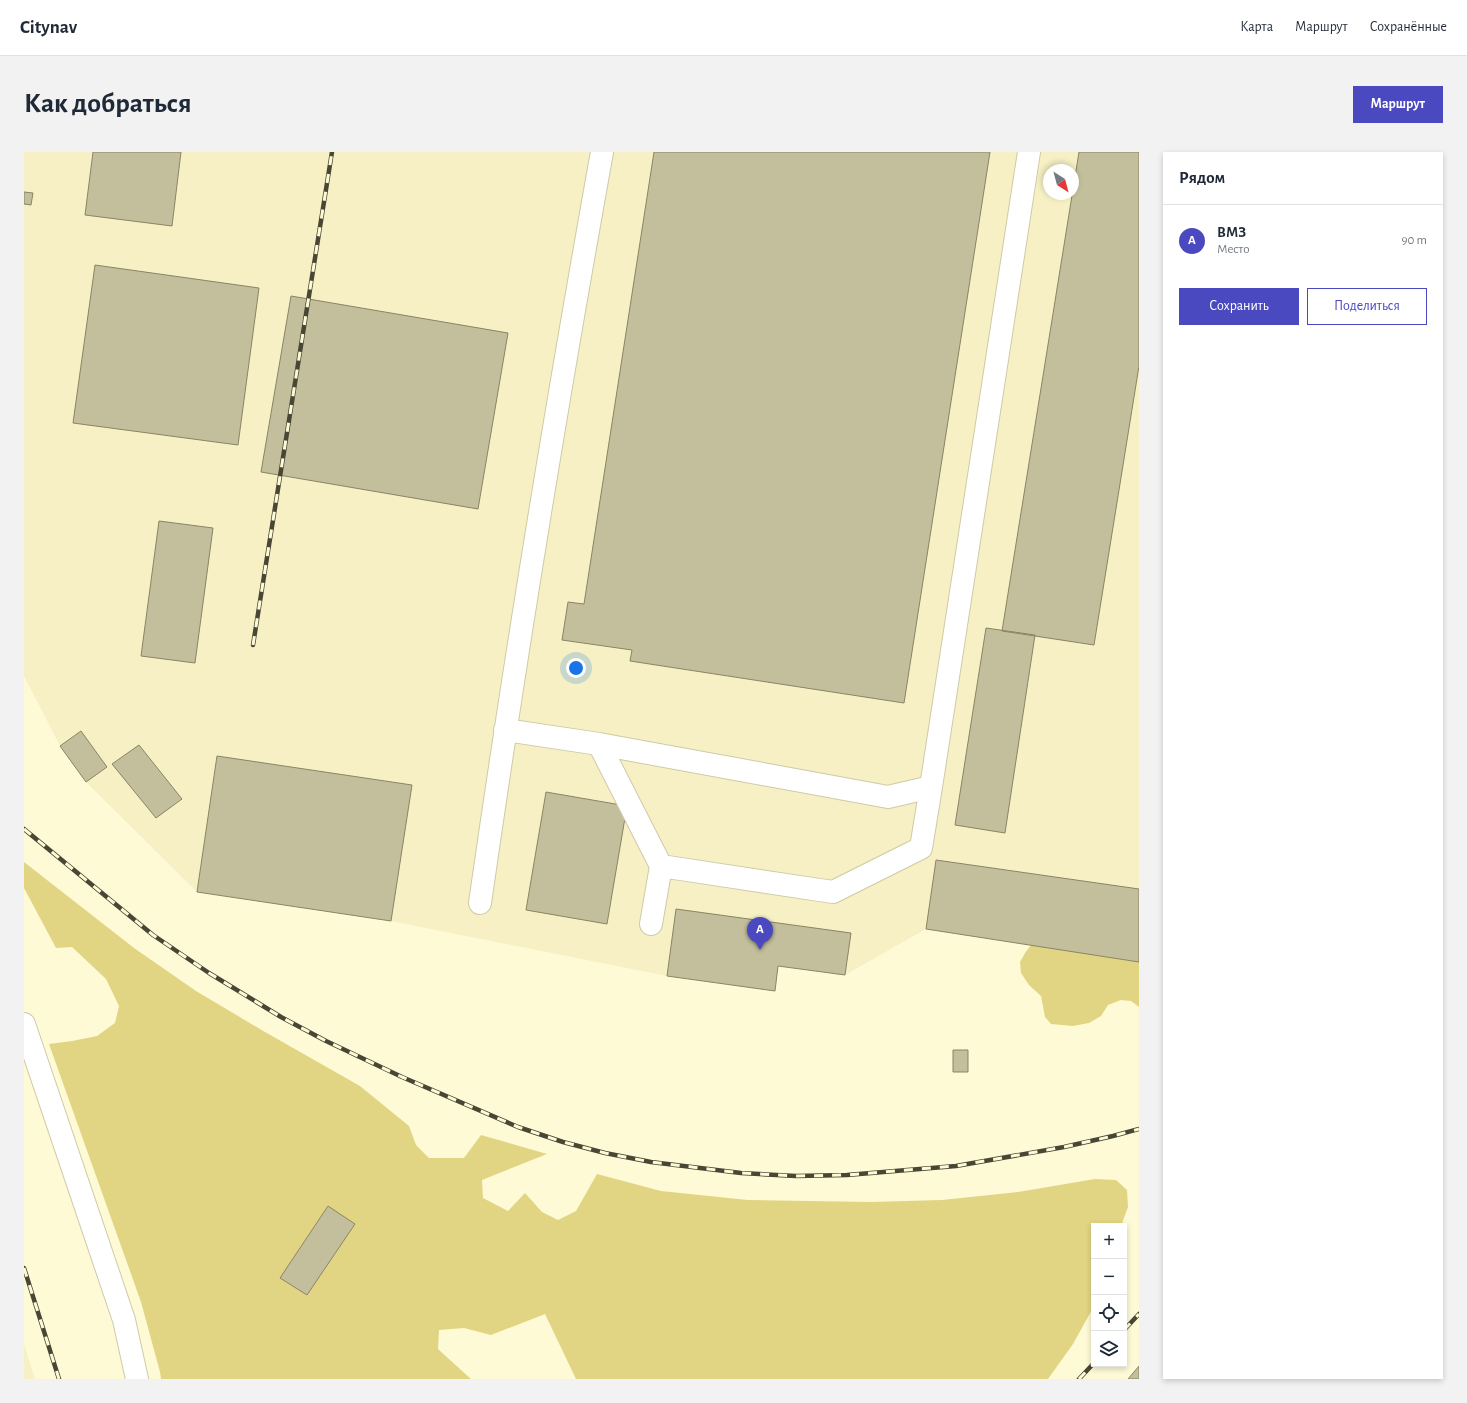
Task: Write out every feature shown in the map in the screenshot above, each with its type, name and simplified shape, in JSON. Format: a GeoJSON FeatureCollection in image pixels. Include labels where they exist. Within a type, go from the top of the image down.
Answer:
{"type":"FeatureCollection","features":[{"type":"Feature","properties":{"kind":"lane"},"geometry":{"type":"LineString","coordinates":[[480,903],[505,730],[578,287],[602,152]]}},
{"type":"Feature","properties":{"kind":"lane"},"geometry":{"type":"LineString","coordinates":[[661,866],[833,892],[921,848],[1029,152]]}},
{"type":"Feature","properties":{"kind":"lane"},"geometry":{"type":"LineString","coordinates":[[505,730],[599,744],[888,797],[931,787]]}},
{"type":"Feature","properties":{"kind":"lane"},"geometry":{"type":"LineString","coordinates":[[599,744],[661,866],[651,924]]}},
{"type":"Feature","properties":{"kind":"lane"},"geometry":{"type":"LineString","coordinates":[[24,1024],[124,1320],[137,1379]]}},
{"type":"Feature","properties":{"kind":"shaded area"},"geometry":{"type":"Polygon","coordinates":[[[24,152],[1139,152],[1139,962],[926,929],[845,975],[778,966],[775,991],[667,976],[391,921],[197,892],[86,782],[60,746],[24,676],[24,152]]]}},
{"type":"Feature","properties":{"kind":"shaded area"},"geometry":{"type":"Polygon","coordinates":[[[24,862],[134,948],[196,991],[360,1086],[409,1126],[416,1145],[429,1158],[464,1158],[481,1135],[547,1154],[482,1180],[483,1198],[508,1211],[525,1193],[542,1212],[558,1220],[576,1211],[597,1174],[661,1191],[748,1200],[871,1202],[942,1200],[1018,1192],[1095,1179],[1116,1180],[1127,1190],[1128,1207],[1122,1223],[1091,1223],[1091,1311],[1073,1344],[1048,1379],[576,1379],[545,1314],[491,1335],[464,1328],[439,1330],[438,1349],[471,1379],[161,1379],[141,1302],[49,1044],[97,1036],[115,1023],[119,1006],[106,979],[72,947],[56,948],[24,888],[24,862]]]}},
{"type":"Feature","properties":{"kind":"shaded area"},"geometry":{"type":"Polygon","coordinates":[[[1031,945],[1139,962],[1139,1007],[1131,1001],[1121,1000],[1108,1005],[1101,1016],[1089,1023],[1073,1026],[1051,1024],[1045,1017],[1041,996],[1029,985],[1021,973],[1020,962],[1031,945]]]}},
{"type":"Feature","properties":{"kind":"shaded area"},"geometry":{"type":"Polygon","coordinates":[[[24,1344],[35,1379],[24,1379],[24,1344]]]}},
{"type":"Feature","properties":{"kind":"building"},"geometry":{"type":"Polygon","coordinates":[[[93,152],[181,152],[172,226],[85,215],[93,152]]]}},
{"type":"Feature","properties":{"kind":"building"},"geometry":{"type":"Polygon","coordinates":[[[654,152],[990,152],[904,703],[630,661],[632,650],[562,640],[568,602],[584,604],[654,152]]]}},
{"type":"Feature","properties":{"kind":"building"},"geometry":{"type":"Polygon","coordinates":[[[1079,152],[1139,152],[1139,366],[1094,645],[1002,631],[1071,200],[1079,200],[1079,164],[1077,164],[1079,152]]]}},
{"type":"Feature","properties":{"kind":"building"},"geometry":{"type":"Polygon","coordinates":[[[24,192],[33,193],[31,205],[24,204],[24,192]]]}},
{"type":"Feature","properties":{"kind":"building"},"geometry":{"type":"Polygon","coordinates":[[[95,265],[259,288],[238,445],[73,423],[95,265]]]}},
{"type":"Feature","properties":{"kind":"building"},"geometry":{"type":"Polygon","coordinates":[[[291,296],[508,333],[478,509],[261,472],[291,296]]]}},
{"type":"Feature","properties":{"kind":"building"},"geometry":{"type":"Polygon","coordinates":[[[159,521],[213,528],[195,663],[141,656],[159,521]]]}},
{"type":"Feature","properties":{"kind":"building"},"geometry":{"type":"Polygon","coordinates":[[[986,628],[1035,635],[1005,833],[955,825],[986,628]]]}},
{"type":"Feature","properties":{"kind":"building"},"geometry":{"type":"Polygon","coordinates":[[[81,731],[107,767],[86,782],[60,746],[81,731]]]}},
{"type":"Feature","properties":{"kind":"building"},"geometry":{"type":"Polygon","coordinates":[[[139,745],[182,799],[156,818],[112,764],[139,745]]]}},
{"type":"Feature","properties":{"kind":"building"},"geometry":{"type":"Polygon","coordinates":[[[217,756],[412,785],[391,921],[197,892],[217,756]]]}},
{"type":"Feature","properties":{"kind":"building"},"geometry":{"type":"Polygon","coordinates":[[[546,792],[627,806],[607,924],[526,910],[546,792]]]}},
{"type":"Feature","properties":{"kind":"building"},"geometry":{"type":"Polygon","coordinates":[[[936,860],[1139,889],[1139,962],[926,929],[936,860]]]}},
{"type":"Feature","properties":{"kind":"building"},"geometry":{"type":"Polygon","coordinates":[[[676,909],[851,933],[845,975],[778,966],[775,991],[667,976],[676,909]]]}},
{"type":"Feature","properties":{"kind":"building"},"geometry":{"type":"Polygon","coordinates":[[[953,1050],[968,1050],[968,1072],[953,1072],[953,1050]]]}},
{"type":"Feature","properties":{"kind":"building"},"geometry":{"type":"Polygon","coordinates":[[[328,1206],[355,1224],[307,1295],[280,1278],[328,1206]]]}},
{"type":"Feature","properties":{"kind":"building"},"geometry":{"type":"Polygon","coordinates":[[[1139,1366],[1139,1379],[1128,1379],[1139,1366]]]}},
{"type":"Feature","properties":{"kind":"railway"},"geometry":{"type":"LineString","coordinates":[[253,645],[332,152]]}},
{"type":"Feature","properties":{"kind":"railway"},"geometry":{"type":"LineString","coordinates":[[24,829],[153,935],[209,973],[281,1017],[326,1041],[402,1077],[518,1127],[563,1142],[605,1153],[651,1162],[741,1173],[796,1176],[847,1175],[956,1166],[1064,1147],[1139,1129]]}},
{"type":"Feature","properties":{"kind":"railway"},"geometry":{"type":"LineString","coordinates":[[24,1268],[59,1379]]}},
{"type":"Feature","properties":{"kind":"railway"},"geometry":{"type":"LineString","coordinates":[[1127,1327],[1139,1314]]}},
{"type":"Feature","properties":{"kind":"railway"},"geometry":{"type":"LineString","coordinates":[[1079,1379],[1091,1366]]}},
{"type":"Feature","properties":{"kind":"place","name":"ВМЗ"},"geometry":{"type":"Point","coordinates":[760,950]}}]}
